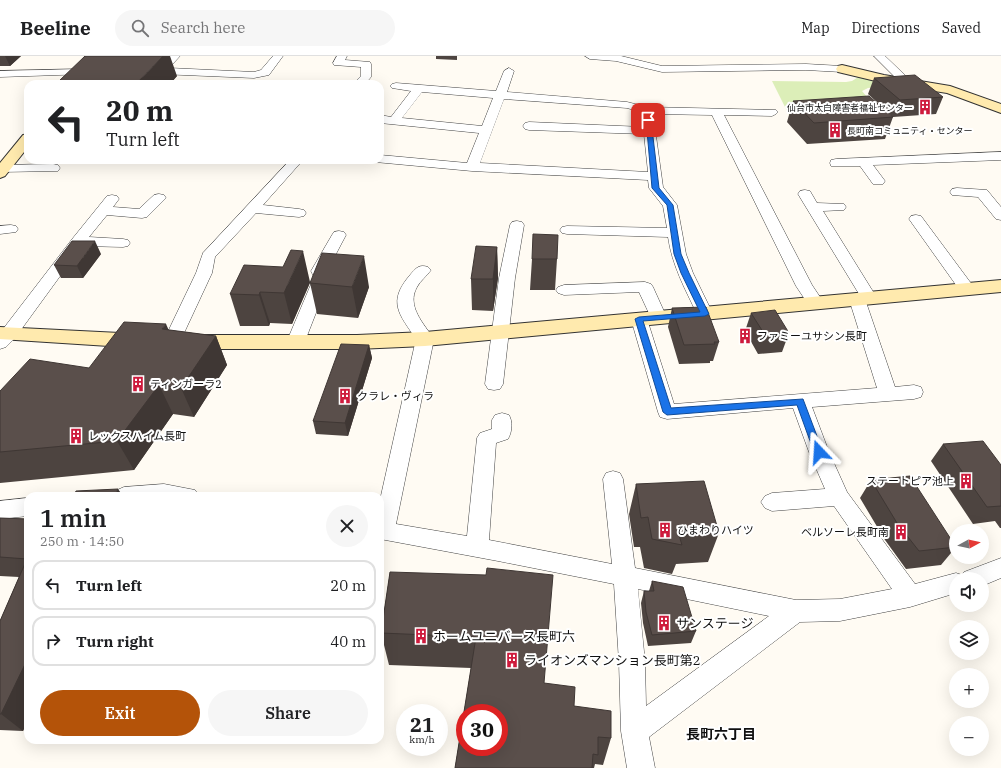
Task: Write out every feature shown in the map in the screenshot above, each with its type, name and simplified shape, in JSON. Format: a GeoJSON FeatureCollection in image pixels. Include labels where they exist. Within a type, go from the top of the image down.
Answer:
{"type":"FeatureCollection","features":[{"type":"Feature","properties":{"kind":"street"},"geometry":{"type":"LineString","coordinates":[[160,71],[174,56]]}},
{"type":"Feature","properties":{"kind":"street"},"geometry":{"type":"LineString","coordinates":[[139,70],[254,75],[265,73],[278,56]]}},
{"type":"Feature","properties":{"kind":"street"},"geometry":{"type":"LineString","coordinates":[[342,56],[338,63],[366,64],[366,77],[363,80]]}},
{"type":"Feature","properties":{"kind":"street"},"geometry":{"type":"LineString","coordinates":[[590,56],[616,58],[662,69],[806,67],[842,69],[959,92],[1001,109]]}},
{"type":"Feature","properties":{"kind":"street"},"geometry":{"type":"LineString","coordinates":[[654,56],[662,69]]}},
{"type":"Feature","properties":{"kind":"street"},"geometry":{"type":"LineString","coordinates":[[879,56],[907,83]]}},
{"type":"Feature","properties":{"kind":"street"},"geometry":{"type":"LineString","coordinates":[[0,74],[91,68]]}},
{"type":"Feature","properties":{"kind":"street"},"geometry":{"type":"LineString","coordinates":[[76,80],[91,68]]}},
{"type":"Feature","properties":{"kind":"street"},"geometry":{"type":"LineString","coordinates":[[472,167],[509,70]]}},
{"type":"Feature","properties":{"kind":"street"},"geometry":{"type":"LineString","coordinates":[[250,80],[254,75]]}},
{"type":"Feature","properties":{"kind":"street"},"geometry":{"type":"LineString","coordinates":[[396,86],[627,105],[647,110],[772,112]]}},
{"type":"Feature","properties":{"kind":"street"},"geometry":{"type":"LineString","coordinates":[[394,120],[418,89]]}},
{"type":"Feature","properties":{"kind":"street"},"geometry":{"type":"LineString","coordinates":[[647,110],[656,188],[670,205],[678,254],[685,273],[705,314]]}},
{"type":"Feature","properties":{"kind":"street"},"geometry":{"type":"LineString","coordinates":[[716,111],[804,286],[816,303]]}},
{"type":"Feature","properties":{"kind":"street"},"geometry":{"type":"LineString","coordinates":[[384,119],[486,130]]}},
{"type":"Feature","properties":{"kind":"street"},"geometry":{"type":"LineString","coordinates":[[529,126],[649,131]]}},
{"type":"Feature","properties":{"kind":"street"},"geometry":{"type":"LineString","coordinates":[[1,171],[24,143]]}},
{"type":"Feature","properties":{"kind":"street"},"geometry":{"type":"LineString","coordinates":[[836,163],[1001,156]]}},
{"type":"Feature","properties":{"kind":"street"},"geometry":{"type":"LineString","coordinates":[[384,158],[472,167],[654,176]]}},
{"type":"Feature","properties":{"kind":"street"},"geometry":{"type":"LineString","coordinates":[[864,162],[878,181]]}},
{"type":"Feature","properties":{"kind":"street"},"geometry":{"type":"LineString","coordinates":[[172,342],[204,273],[208,256],[293,164]]}},
{"type":"Feature","properties":{"kind":"street"},"geometry":{"type":"LineString","coordinates":[[1,171],[53,168]]}},
{"type":"Feature","properties":{"kind":"street"},"geometry":{"type":"LineString","coordinates":[[957,192],[982,193],[1001,216]]}},
{"type":"Feature","properties":{"kind":"street"},"geometry":{"type":"LineString","coordinates":[[3,337],[107,205],[142,214],[159,198]]}},
{"type":"Feature","properties":{"kind":"street"},"geometry":{"type":"LineString","coordinates":[[839,207],[809,200],[863,298],[888,394]]}},
{"type":"Feature","properties":{"kind":"street"},"geometry":{"type":"LineString","coordinates":[[252,208],[298,213]]}},
{"type":"Feature","properties":{"kind":"street"},"geometry":{"type":"LineString","coordinates":[[916,219],[967,289]]}},
{"type":"Feature","properties":{"kind":"street"},"geometry":{"type":"LineString","coordinates":[[494,384],[507,278],[517,225]]}},
{"type":"Feature","properties":{"kind":"street"},"geometry":{"type":"LineString","coordinates":[[567,230],[675,233]]}},
{"type":"Feature","properties":{"kind":"street"},"geometry":{"type":"LineString","coordinates":[[296,341],[322,277],[319,271],[339,235]]}},
{"type":"Feature","properties":{"kind":"street"},"geometry":{"type":"LineString","coordinates":[[78,241],[123,243]]}},
{"type":"Feature","properties":{"kind":"street"},"geometry":{"type":"LineString","coordinates":[[384,522],[425,339],[408,314],[406,302],[408,289],[423,270]]}},
{"type":"Feature","properties":{"kind":"street"},"geometry":{"type":"LineString","coordinates":[[3,337],[172,342],[357,342],[425,339],[1001,286]]}},
{"type":"Feature","properties":{"kind":"street"},"geometry":{"type":"LineString","coordinates":[[564,290],[645,287],[659,318]]}},
{"type":"Feature","properties":{"kind":"street"},"geometry":{"type":"LineString","coordinates":[[639,319],[667,412],[914,392]]}},
{"type":"Feature","properties":{"kind":"street"},"geometry":{"type":"LineString","coordinates":[[800,401],[819,452],[839,497],[910,596]]}},
{"type":"Feature","properties":{"kind":"street"},"geometry":{"type":"LineString","coordinates":[[478,548],[488,438],[501,434],[502,420]]}},
{"type":"Feature","properties":{"kind":"street"},"geometry":{"type":"LineString","coordinates":[[613,479],[626,578],[632,662],[634,731],[641,768]]}},
{"type":"Feature","properties":{"kind":"street"},"geometry":{"type":"LineString","coordinates":[[772,502],[839,497]]}},
{"type":"Feature","properties":{"kind":"street"},"geometry":{"type":"LineString","coordinates":[[0,510],[24,507]]}},
{"type":"Feature","properties":{"kind":"street"},"geometry":{"type":"LineString","coordinates":[[384,531],[478,548],[796,611],[840,610],[910,596],[949,585]]}},
{"type":"Feature","properties":{"kind":"street"},"geometry":{"type":"LineString","coordinates":[[989,573],[1001,568]]}},
{"type":"Feature","properties":{"kind":"street"},"geometry":{"type":"LineString","coordinates":[[634,731],[796,611]]}},
{"type":"Feature","properties":{"kind":"green space"},"geometry":{"type":"Polygon","coordinates":[[[860,76],[878,82],[880,87],[868,88],[862,91],[879,111],[790,117],[772,81],[846,82],[852,81],[860,76]]]}},
{"type":"Feature","properties":{"kind":"building"},"geometry":{"type":"Polygon","coordinates":[[[85,56],[163,56],[140,80],[60,80],[85,56]]]}},
{"type":"Feature","properties":{"kind":"building"},"geometry":{"type":"Polygon","coordinates":[[[915,75],[943,97],[900,100],[874,78],[915,75]]]}},
{"type":"Feature","properties":{"kind":"building"},"geometry":{"type":"Polygon","coordinates":[[[869,96],[893,117],[814,123],[793,101],[869,96]]]}},
{"type":"Feature","properties":{"kind":"building"},"geometry":{"type":"Polygon","coordinates":[[[533,234],[558,235],[557,259],[532,259],[533,234]]]}},
{"type":"Feature","properties":{"kind":"building"},"geometry":{"type":"Polygon","coordinates":[[[72,241],[95,241],[77,266],[54,265],[72,241]]]}},
{"type":"Feature","properties":{"kind":"building"},"geometry":{"type":"Polygon","coordinates":[[[476,246],[497,247],[493,279],[471,279],[476,246]]]}},
{"type":"Feature","properties":{"kind":"building"},"geometry":{"type":"Polygon","coordinates":[[[291,250],[303,251],[284,293],[260,292],[259,295],[230,294],[244,265],[283,267],[291,250]]]}},
{"type":"Feature","properties":{"kind":"building"},"geometry":{"type":"Polygon","coordinates":[[[322,253],[364,256],[352,287],[310,283],[322,253]]]}},
{"type":"Feature","properties":{"kind":"building"},"geometry":{"type":"Polygon","coordinates":[[[706,307],[719,342],[714,342],[715,344],[684,345],[672,308],[706,307]]]}},
{"type":"Feature","properties":{"kind":"building"},"geometry":{"type":"Polygon","coordinates":[[[775,310],[789,333],[765,335],[751,313],[775,310]]]}},
{"type":"Feature","properties":{"kind":"building"},"geometry":{"type":"Polygon","coordinates":[[[124,322],[166,324],[162,329],[216,336],[181,388],[159,385],[117,441],[0,452],[0,391],[30,359],[89,368],[124,322]]]}},
{"type":"Feature","properties":{"kind":"building","name":"クラレ・ヴィラ"},"geometry":{"type":"Polygon","coordinates":[[[341,344],[369,345],[345,423],[313,421],[341,344]]]}},
{"type":"Feature","properties":{"kind":"building"},"geometry":{"type":"Polygon","coordinates":[[[983,441],[1001,465],[1001,506],[987,507],[943,444],[983,441]]]}},
{"type":"Feature","properties":{"kind":"building"},"geometry":{"type":"Polygon","coordinates":[[[910,476],[949,536],[949,548],[919,551],[897,523],[871,480],[910,476]]]}},
{"type":"Feature","properties":{"kind":"building"},"geometry":{"type":"Polygon","coordinates":[[[704,481],[719,533],[679,535],[682,545],[652,539],[648,517],[641,518],[636,484],[704,481]]]}},
{"type":"Feature","properties":{"kind":"building"},"geometry":{"type":"Polygon","coordinates":[[[118,489],[117,492],[76,491],[118,489]]]}},
{"type":"Feature","properties":{"kind":"building"},"geometry":{"type":"Polygon","coordinates":[[[0,518],[24,519],[24,559],[0,557],[0,518]]]}},
{"type":"Feature","properties":{"kind":"building"},"geometry":{"type":"Polygon","coordinates":[[[24,566],[24,666],[1,714],[0,714],[0,621],[24,566]]]}},
{"type":"Feature","properties":{"kind":"building"},"geometry":{"type":"Polygon","coordinates":[[[487,568],[553,575],[544,683],[575,687],[574,706],[611,711],[611,738],[598,737],[598,755],[593,754],[592,768],[455,768],[457,756],[508,756],[508,704],[465,704],[476,637],[384,633],[384,613],[390,572],[486,575],[487,568]]]}},
{"type":"Feature","properties":{"kind":"building"},"geometry":{"type":"Polygon","coordinates":[[[652,581],[683,587],[696,631],[652,635],[646,612],[644,591],[654,591],[652,581]]]}},
{"type":"Feature","properties":{"kind":"place","name":"仙台市太白障害者福祉センター"},"geometry":{"type":"Point","coordinates":[925,107]}},
{"type":"Feature","properties":{"kind":"place","name":"長町南コミュニティ・センター"},"geometry":{"type":"Point","coordinates":[835,130]}},
{"type":"Feature","properties":{"kind":"place","name":"ファミーユサシン長町"},"geometry":{"type":"Point","coordinates":[745,336]}},
{"type":"Feature","properties":{"kind":"place","name":"ティンガーラ2"},"geometry":{"type":"Point","coordinates":[138,384]}},
{"type":"Feature","properties":{"kind":"place","name":"クラレ・ヴィラ"},"geometry":{"type":"Point","coordinates":[345,396]}},
{"type":"Feature","properties":{"kind":"place","name":"レックスハイム長町"},"geometry":{"type":"Point","coordinates":[76,436]}},
{"type":"Feature","properties":{"kind":"place","name":"ステートピア池上"},"geometry":{"type":"Point","coordinates":[966,481]}},
{"type":"Feature","properties":{"kind":"place","name":"ひまわりハイツ"},"geometry":{"type":"Point","coordinates":[665,530]}},
{"type":"Feature","properties":{"kind":"place","name":"ベルソーレ長町南"},"geometry":{"type":"Point","coordinates":[901,532]}},
{"type":"Feature","properties":{"kind":"place","name":"サンステージ"},"geometry":{"type":"Point","coordinates":[664,623]}},
{"type":"Feature","properties":{"kind":"place","name":"ホームユニバース長町六"},"geometry":{"type":"Point","coordinates":[421,636]}},
{"type":"Feature","properties":{"kind":"place","name":"ライオンズマンション長町第2"},"geometry":{"type":"Point","coordinates":[512,660]}},
{"type":"Feature","properties":{"kind":"district","name":"長町六丁目"},"geometry":{"type":"Point","coordinates":[721,734]}},
{"type":"Feature","properties":{"kind":"route"},"geometry":{"type":"LineString","coordinates":[[648,120],[656,188],[670,205],[678,254],[685,273],[705,314],[639,319],[667,412],[800,401],[819,452]]}}]}
